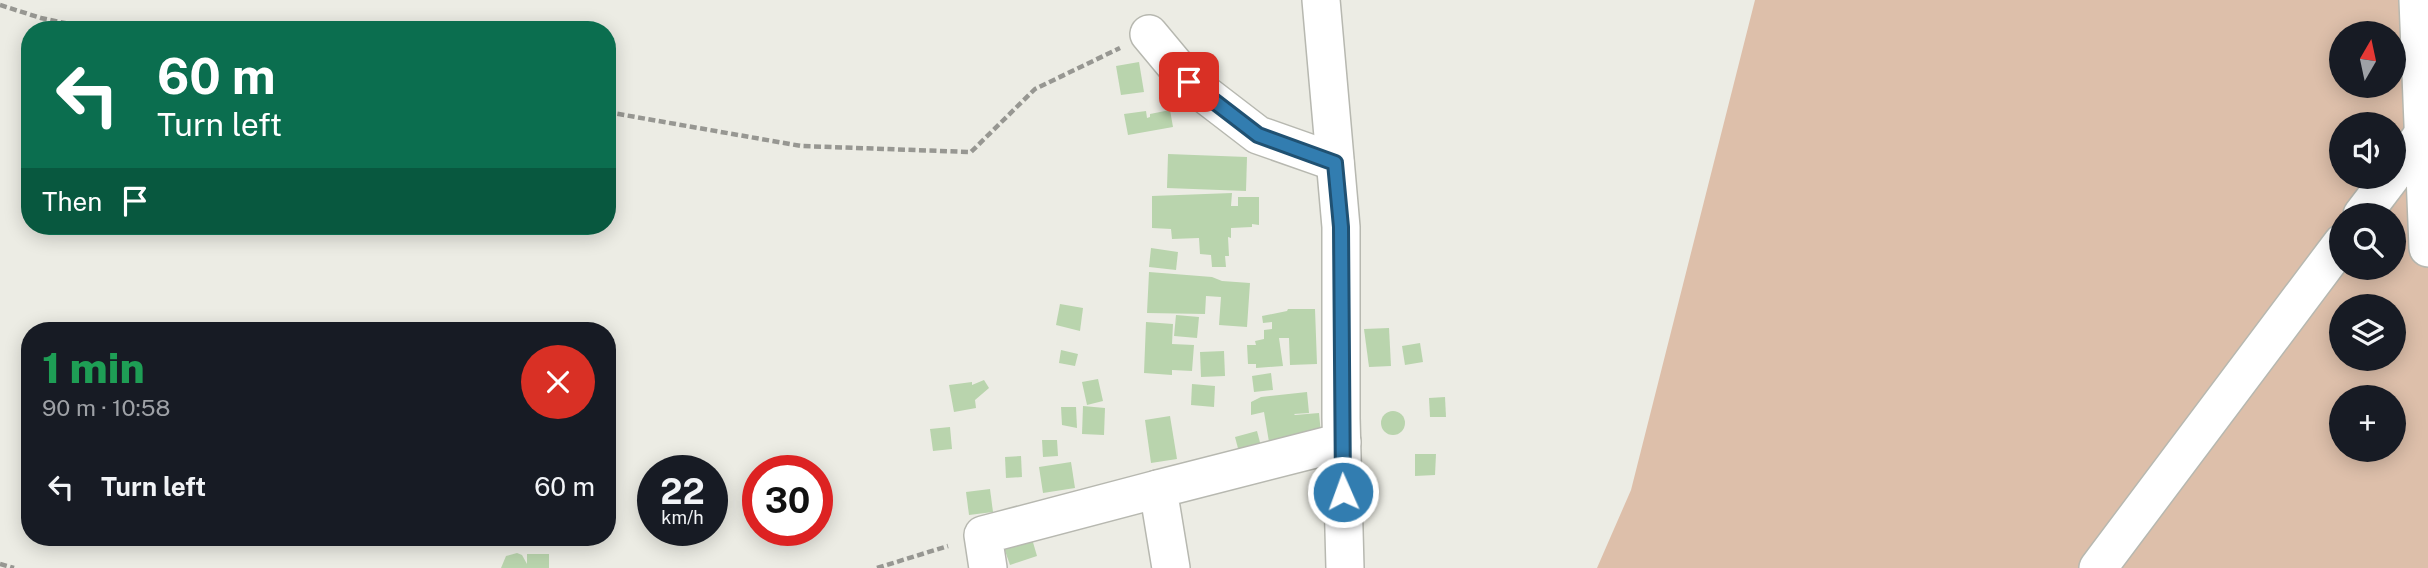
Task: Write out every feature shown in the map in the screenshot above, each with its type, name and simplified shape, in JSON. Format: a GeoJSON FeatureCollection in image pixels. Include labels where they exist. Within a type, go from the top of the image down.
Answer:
{"type":"FeatureCollection","features":[{"type":"Feature","properties":{"kind":"street"},"geometry":{"type":"LineString","coordinates":[[1321,0],[1341,227],[1345,568]]}},
{"type":"Feature","properties":{"kind":"street"},"geometry":{"type":"LineString","coordinates":[[2418,0],[2428,248]]}},
{"type":"Feature","properties":{"kind":"street"},"geometry":{"type":"LineString","coordinates":[[1149,34],[1189,82],[1258,135],[1335,163]]}},
{"type":"Feature","properties":{"kind":"street"},"geometry":{"type":"LineString","coordinates":[[2406,157],[2424,133]]}},
{"type":"Feature","properties":{"kind":"street"},"geometry":{"type":"LineString","coordinates":[[2371,203],[2382,189]]}},
{"type":"Feature","properties":{"kind":"street"},"geometry":{"type":"LineString","coordinates":[[2098,568],[2329,260]]}},
{"type":"Feature","properties":{"kind":"street"},"geometry":{"type":"LineString","coordinates":[[985,551],[1158,489],[1342,442]]}},
{"type":"Feature","properties":{"kind":"street"},"geometry":{"type":"LineString","coordinates":[[1158,489],[1171,568]]}},
{"type":"Feature","properties":{"kind":"path"},"geometry":{"type":"LineString","coordinates":[[0,5],[55,21]]}},
{"type":"Feature","properties":{"kind":"path"},"geometry":{"type":"LineString","coordinates":[[616,115],[801,146],[971,152],[1035,89],[1149,34]]}},
{"type":"Feature","properties":{"kind":"path"},"geometry":{"type":"LineString","coordinates":[[877,568],[985,551]]}},
{"type":"Feature","properties":{"kind":"path"},"geometry":{"type":"LineString","coordinates":[[0,564],[14,568]]}},
{"type":"Feature","properties":{"kind":"shaded area"},"geometry":{"type":"Polygon","coordinates":[[[1755,0],[2428,0],[2428,568],[1597,568],[1631,490],[1755,0]]]}},
{"type":"Feature","properties":{"kind":"building"},"geometry":{"type":"Polygon","coordinates":[[[1139,62],[1144,92],[1121,95],[1116,66],[1139,62]]]}},
{"type":"Feature","properties":{"kind":"building"},"geometry":{"type":"Polygon","coordinates":[[[1170,110],[1173,127],[1128,135],[1124,114],[1146,111],[1147,118],[1150,114],[1170,110]]]}},
{"type":"Feature","properties":{"kind":"building"},"geometry":{"type":"Polygon","coordinates":[[[1168,154],[1247,157],[1246,191],[1167,188],[1168,154]]]}},
{"type":"Feature","properties":{"kind":"building"},"geometry":{"type":"Polygon","coordinates":[[[1232,193],[1231,206],[1238,206],[1238,197],[1259,197],[1259,225],[1231,228],[1231,238],[1228,237],[1229,256],[1225,256],[1226,267],[1212,267],[1211,255],[1200,254],[1199,238],[1172,239],[1171,229],[1152,228],[1152,196],[1232,193]]]}},
{"type":"Feature","properties":{"kind":"building"},"geometry":{"type":"Polygon","coordinates":[[[1151,248],[1178,252],[1176,270],[1149,267],[1151,248]]]}},
{"type":"Feature","properties":{"kind":"building"},"geometry":{"type":"Polygon","coordinates":[[[1149,272],[1250,283],[1247,327],[1219,325],[1221,297],[1206,296],[1205,314],[1147,313],[1149,272]]]}},
{"type":"Feature","properties":{"kind":"building"},"geometry":{"type":"Polygon","coordinates":[[[1060,304],[1083,308],[1080,331],[1056,325],[1060,304]]]}},
{"type":"Feature","properties":{"kind":"building"},"geometry":{"type":"Polygon","coordinates":[[[1288,309],[1315,309],[1317,364],[1290,365],[1289,338],[1279,338],[1283,366],[1256,368],[1256,364],[1248,364],[1247,345],[1256,345],[1255,341],[1264,339],[1264,330],[1272,329],[1272,322],[1263,323],[1262,316],[1288,309]]]}},
{"type":"Feature","properties":{"kind":"building"},"geometry":{"type":"Polygon","coordinates":[[[1176,315],[1199,317],[1197,338],[1174,336],[1176,315]]]}},
{"type":"Feature","properties":{"kind":"building"},"geometry":{"type":"Polygon","coordinates":[[[1146,322],[1173,324],[1172,344],[1194,345],[1192,371],[1172,370],[1172,375],[1144,373],[1146,322]]]}},
{"type":"Feature","properties":{"kind":"building"},"geometry":{"type":"Polygon","coordinates":[[[1389,328],[1391,366],[1369,367],[1364,329],[1389,328]]]}},
{"type":"Feature","properties":{"kind":"building"},"geometry":{"type":"Polygon","coordinates":[[[1420,343],[1423,362],[1405,365],[1402,346],[1420,343]]]}},
{"type":"Feature","properties":{"kind":"building"},"geometry":{"type":"Polygon","coordinates":[[[1061,350],[1078,354],[1075,366],[1059,363],[1061,350]]]}},
{"type":"Feature","properties":{"kind":"building"},"geometry":{"type":"Polygon","coordinates":[[[1224,351],[1225,376],[1201,377],[1200,352],[1224,351]]]}},
{"type":"Feature","properties":{"kind":"building"},"geometry":{"type":"Polygon","coordinates":[[[1271,373],[1273,390],[1254,392],[1252,376],[1271,373]]]}},
{"type":"Feature","properties":{"kind":"building"},"geometry":{"type":"Polygon","coordinates":[[[1098,379],[1103,401],[1087,405],[1082,382],[1098,379]]]}},
{"type":"Feature","properties":{"kind":"building"},"geometry":{"type":"Polygon","coordinates":[[[984,380],[989,388],[975,400],[976,408],[954,412],[949,385],[972,382],[972,385],[984,380]]]}},
{"type":"Feature","properties":{"kind":"building"},"geometry":{"type":"Polygon","coordinates":[[[1192,384],[1215,386],[1214,407],[1191,405],[1192,384]]]}},
{"type":"Feature","properties":{"kind":"building"},"geometry":{"type":"Polygon","coordinates":[[[1307,392],[1309,413],[1294,414],[1319,413],[1321,434],[1270,448],[1264,412],[1251,415],[1251,402],[1261,397],[1307,392]]]}},
{"type":"Feature","properties":{"kind":"building"},"geometry":{"type":"Polygon","coordinates":[[[1445,397],[1446,417],[1430,417],[1429,398],[1445,397]]]}},
{"type":"Feature","properties":{"kind":"building"},"geometry":{"type":"Polygon","coordinates":[[[1083,406],[1105,408],[1104,435],[1082,434],[1083,406]]]}},
{"type":"Feature","properties":{"kind":"building"},"geometry":{"type":"Polygon","coordinates":[[[1061,407],[1076,407],[1077,428],[1062,425],[1061,407]]]}},
{"type":"Feature","properties":{"kind":"building"},"geometry":{"type":"Polygon","coordinates":[[[1393,411],[1402,414],[1405,423],[1402,432],[1393,435],[1384,432],[1381,423],[1384,414],[1393,411]]]}},
{"type":"Feature","properties":{"kind":"building"},"geometry":{"type":"Polygon","coordinates":[[[1170,416],[1177,459],[1151,463],[1145,420],[1170,416]]]}},
{"type":"Feature","properties":{"kind":"building"},"geometry":{"type":"Polygon","coordinates":[[[950,427],[952,449],[933,451],[930,429],[950,427]]]}},
{"type":"Feature","properties":{"kind":"building"},"geometry":{"type":"Polygon","coordinates":[[[1257,431],[1262,450],[1240,456],[1235,437],[1257,431]]]}},
{"type":"Feature","properties":{"kind":"building"},"geometry":{"type":"Polygon","coordinates":[[[1042,440],[1057,440],[1058,456],[1043,457],[1042,440]]]}},
{"type":"Feature","properties":{"kind":"building"},"geometry":{"type":"Polygon","coordinates":[[[1415,454],[1436,454],[1435,475],[1415,476],[1415,454]]]}},
{"type":"Feature","properties":{"kind":"building"},"geometry":{"type":"Polygon","coordinates":[[[1021,456],[1022,477],[1006,478],[1005,457],[1021,456]]]}},
{"type":"Feature","properties":{"kind":"building"},"geometry":{"type":"Polygon","coordinates":[[[1071,462],[1075,488],[1043,493],[1039,467],[1071,462]]]}},
{"type":"Feature","properties":{"kind":"building"},"geometry":{"type":"Polygon","coordinates":[[[990,489],[993,512],[969,515],[966,492],[990,489]]]}},
{"type":"Feature","properties":{"kind":"building"},"geometry":{"type":"Polygon","coordinates":[[[1030,532],[1037,556],[1010,565],[1002,542],[1030,532]]]}},
{"type":"Feature","properties":{"kind":"building"},"geometry":{"type":"Polygon","coordinates":[[[517,553],[522,555],[527,564],[527,554],[549,554],[549,568],[501,568],[506,556],[517,553]]]}},
{"type":"Feature","properties":{"kind":"route"},"geometry":{"type":"LineString","coordinates":[[1189,82],[1258,135],[1335,163],[1341,227],[1343,492]]}}]}
